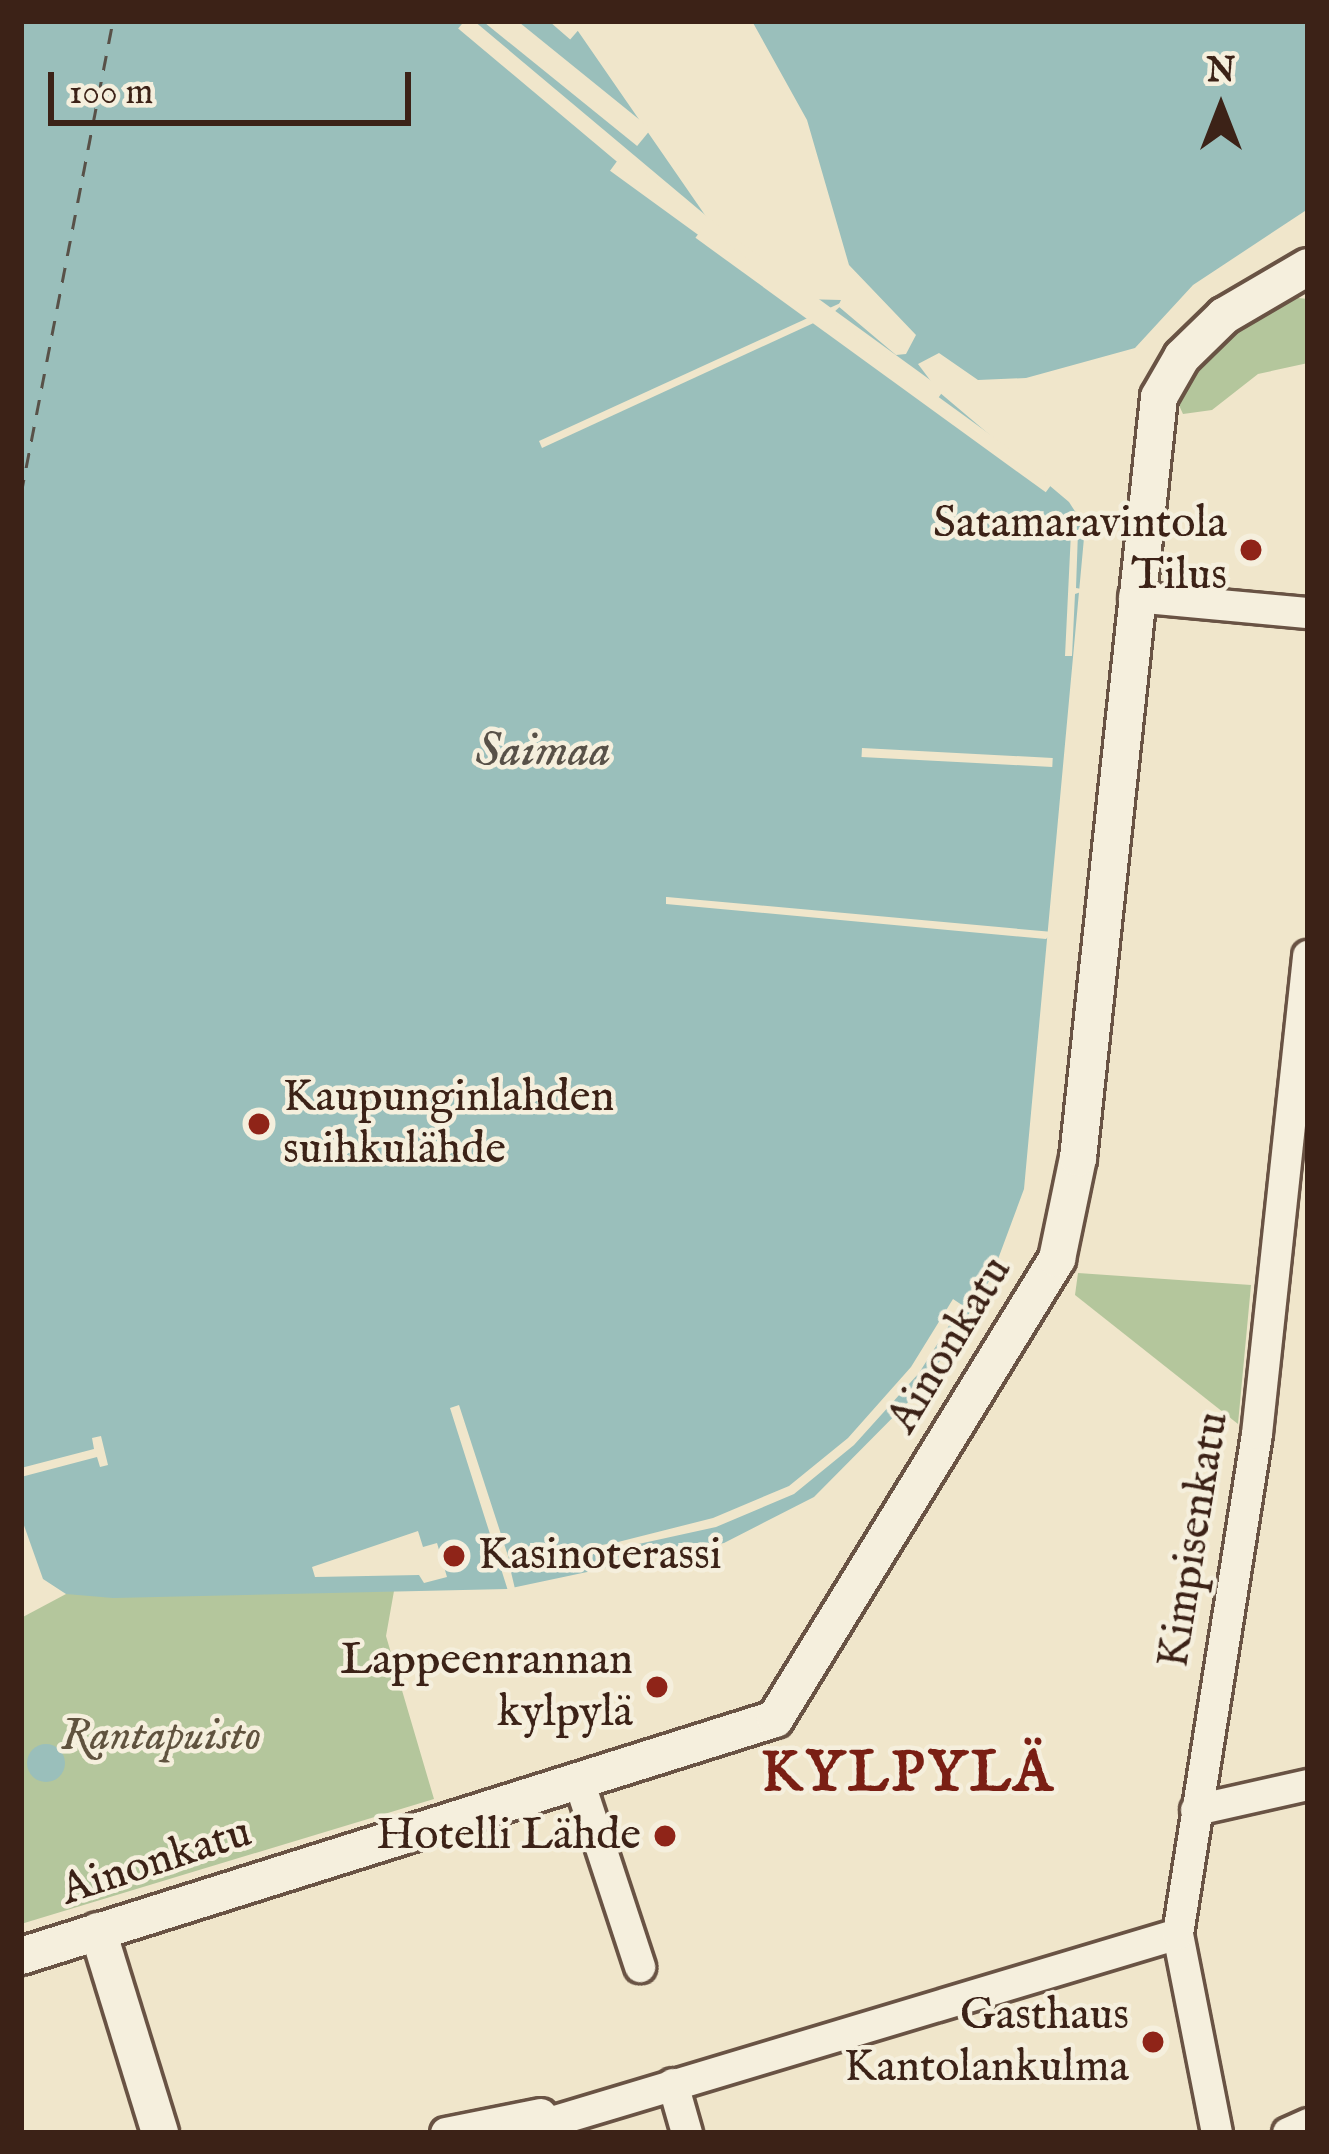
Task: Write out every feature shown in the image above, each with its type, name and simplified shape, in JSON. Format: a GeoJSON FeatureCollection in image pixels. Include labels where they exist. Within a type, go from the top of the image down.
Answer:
{"type":"FeatureCollection","features":[{"type":"Feature","properties":{"kind":"street","name":"Ainonkatu"},"geometry":{"type":"LineString","coordinates":[[21,1955],[775,1719],[1044,1288],[1078,1158],[1152,429],[1170,374],[1224,316],[1308,267]]}},
{"type":"Feature","properties":{"kind":"street"},"geometry":{"type":"LineString","coordinates":[[1134,597],[1308,613]]}},
{"type":"Feature","properties":{"kind":"street","name":"Kimpisenkatu"},"geometry":{"type":"LineString","coordinates":[[1217,2133],[1178,1934],[1257,1438],[1308,956]]}},
{"type":"Feature","properties":{"kind":"street"},"geometry":{"type":"LineString","coordinates":[[579,1781],[640,1967]]}},
{"type":"Feature","properties":{"kind":"street"},"geometry":{"type":"LineString","coordinates":[[1196,1810],[1308,1785]]}},
{"type":"Feature","properties":{"kind":"street"},"geometry":{"type":"LineString","coordinates":[[98,1931],[160,2133]]}},
{"type":"Feature","properties":{"kind":"street"},"geometry":{"type":"LineString","coordinates":[[515,2133],[1178,1934]]}},
{"type":"Feature","properties":{"kind":"street"},"geometry":{"type":"LineString","coordinates":[[673,2084],[687,2133]]}},
{"type":"Feature","properties":{"kind":"street"},"geometry":{"type":"LineString","coordinates":[[446,2133],[502,2116],[583,2111]]}},
{"type":"Feature","properties":{"kind":"street"},"geometry":{"type":"LineString","coordinates":[[1288,2133],[1308,2124]]}},
{"type":"Feature","properties":{"kind":"green space"},"geometry":{"type":"Polygon","coordinates":[[[1289,297],[1308,299],[1308,363],[1258,374],[1212,410],[1183,414],[1177,401],[1212,347],[1289,297]]]}},
{"type":"Feature","properties":{"kind":"green space"},"geometry":{"type":"Polygon","coordinates":[[[1078,1273],[1251,1285],[1238,1424],[1075,1295],[1078,1273]]]}},
{"type":"Feature","properties":{"kind":"green space","name":"Rantapuisto"},"geometry":{"type":"Polygon","coordinates":[[[394,1591],[386,1636],[434,1799],[21,1924],[21,1618],[66,1594],[394,1591]]]}},
{"type":"Feature","properties":{"kind":"water","name":"Saimaa"},"geometry":{"type":"Polygon","coordinates":[[[21,21],[571,21],[725,244],[802,299],[841,300],[838,306],[896,355],[906,354],[916,335],[849,265],[807,120],[752,21],[1308,21],[1308,209],[1193,285],[1135,348],[1026,378],[978,380],[939,353],[918,364],[939,392],[1069,502],[1085,527],[1024,1189],[991,1278],[925,1385],[814,1497],[724,1543],[507,1589],[113,1598],[66,1594],[43,1579],[21,1517],[21,21]]]}},
{"type":"Feature","properties":{"kind":"water"},"geometry":{"type":"Polygon","coordinates":[[[46,1744],[59,1750],[65,1763],[59,1776],[46,1782],[33,1776],[27,1763],[33,1750],[46,1744]]]}},
{"type":"Feature","properties":{"kind":"pier"},"geometry":{"type":"Polygon","coordinates":[[[464,21],[474,21],[722,229],[712,241],[458,28],[464,21]]]}},
{"type":"Feature","properties":{"kind":"pier"},"geometry":{"type":"Polygon","coordinates":[[[483,21],[518,21],[651,129],[637,146],[483,21]]]}},
{"type":"Feature","properties":{"kind":"pier"},"geometry":{"type":"Polygon","coordinates":[[[549,21],[576,21],[582,26],[570,40],[549,21]]]}},
{"type":"Feature","properties":{"kind":"pier"},"geometry":{"type":"Polygon","coordinates":[[[621,155],[944,390],[933,405],[610,171],[621,155]]]}},
{"type":"Feature","properties":{"kind":"pier"},"geometry":{"type":"Polygon","coordinates":[[[704,226],[1054,481],[1046,492],[695,238],[704,226]]]}},
{"type":"Feature","properties":{"kind":"pier"},"geometry":{"type":"Polygon","coordinates":[[[847,300],[831,315],[542,448],[539,441],[847,300]]]}},
{"type":"Feature","properties":{"kind":"pier"},"geometry":{"type":"Polygon","coordinates":[[[1071,532],[1078,532],[1076,588],[1087,590],[1075,594],[1072,656],[1065,656],[1071,532]]]}},
{"type":"Feature","properties":{"kind":"pier"},"geometry":{"type":"Polygon","coordinates":[[[862,748],[1053,758],[1052,767],[862,757],[862,748]]]}},
{"type":"Feature","properties":{"kind":"pier"},"geometry":{"type":"Polygon","coordinates":[[[666,897],[1053,932],[1046,939],[666,904],[666,897]]]}},
{"type":"Feature","properties":{"kind":"pier"},"geometry":{"type":"Polygon","coordinates":[[[953,1299],[962,1305],[919,1373],[854,1445],[794,1494],[716,1527],[511,1572],[516,1593],[509,1594],[450,1408],[459,1405],[510,1562],[618,1542],[713,1518],[789,1486],[848,1438],[911,1367],[953,1299]]]}},
{"type":"Feature","properties":{"kind":"pier"},"geometry":{"type":"Polygon","coordinates":[[[101,1436],[108,1465],[100,1467],[97,1457],[21,1477],[21,1468],[94,1449],[92,1438],[101,1436]]]}},
{"type":"Feature","properties":{"kind":"pier"},"geometry":{"type":"Polygon","coordinates":[[[418,1531],[423,1547],[437,1543],[447,1577],[424,1583],[419,1575],[315,1577],[312,1567],[418,1531]]]}},
{"type":"Feature","properties":{"kind":"ferry route"},"geometry":{"type":"LineString","coordinates":[[21,494],[113,21]]}},
{"type":"Feature","properties":{"kind":"place","name":"Satamaravintola Tilus"},"geometry":{"type":"Point","coordinates":[1251,550]}},
{"type":"Feature","properties":{"kind":"place","name":"Kaupunginlahden suihkulähde"},"geometry":{"type":"Point","coordinates":[259,1124]}},
{"type":"Feature","properties":{"kind":"place","name":"Kasinoterassi"},"geometry":{"type":"Point","coordinates":[454,1556]}},
{"type":"Feature","properties":{"kind":"place","name":"Lappeenrannan kylpylä"},"geometry":{"type":"Point","coordinates":[657,1687]}},
{"type":"Feature","properties":{"kind":"place","name":"Hotelli Lähde"},"geometry":{"type":"Point","coordinates":[665,1836]}},
{"type":"Feature","properties":{"kind":"place","name":"Gasthaus Kantolankulma"},"geometry":{"type":"Point","coordinates":[1153,2042]}},
{"type":"Feature","properties":{"kind":"district","name":"KYLPYLÄ"},"geometry":{"type":"Point","coordinates":[908,1775]}}]}
